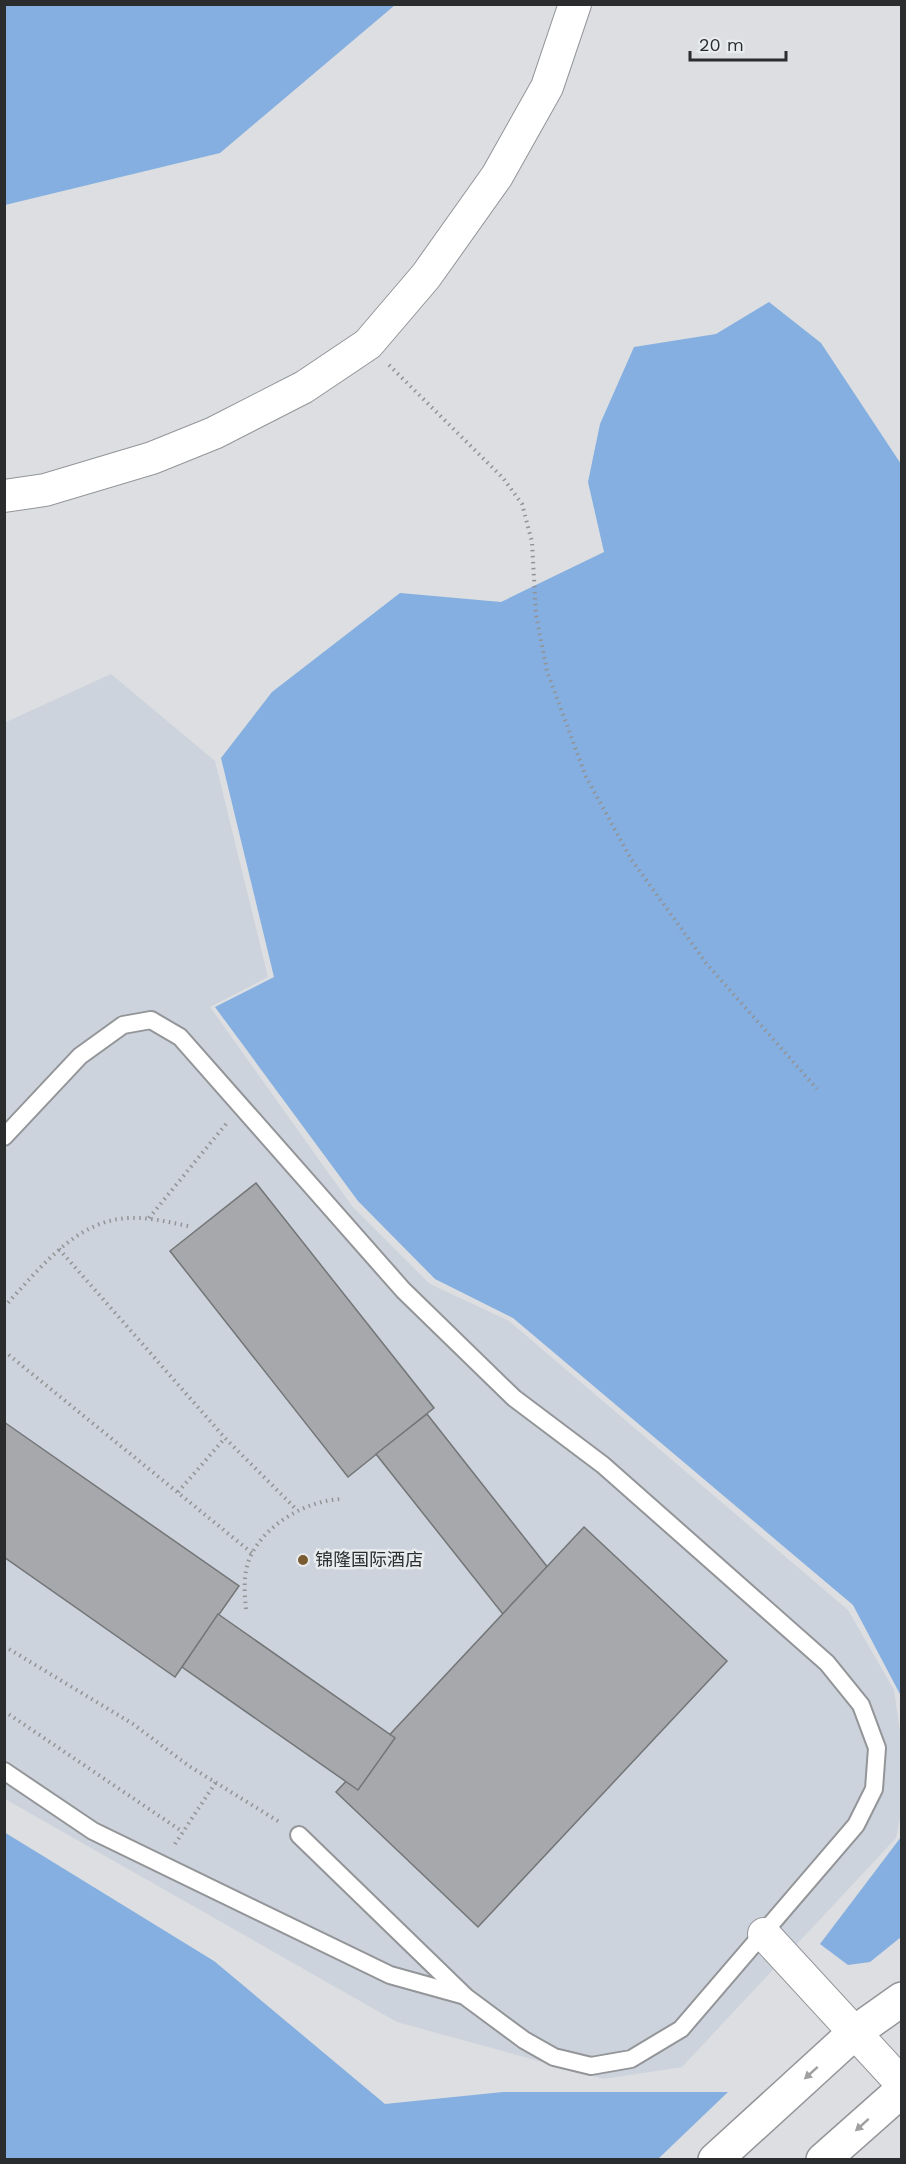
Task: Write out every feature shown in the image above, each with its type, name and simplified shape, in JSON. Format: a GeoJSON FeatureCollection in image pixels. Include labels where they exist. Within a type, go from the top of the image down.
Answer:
{"type":"FeatureCollection","features":[{"type":"Feature","properties":{"kind":"main road"},"geometry":{"type":"LineString","coordinates":[[715,2160],[854,2033],[902,1999]]}},
{"type":"Feature","properties":{"kind":"main road"},"geometry":{"type":"LineString","coordinates":[[823,2160],[902,2090]]}},
{"type":"Feature","properties":{"kind":"street"},"geometry":{"type":"LineString","coordinates":[[4,496],[45,490],[142,461],[214,433],[304,387],[368,344],[426,276],[497,176],[547,87],[575,4]]}},
{"type":"Feature","properties":{"kind":"street"},"geometry":{"type":"LineString","coordinates":[[764,1934],[902,2084]]}},
{"type":"Feature","properties":{"kind":"lane"},"geometry":{"type":"LineString","coordinates":[[4,1137],[80,1056],[123,1025],[151,1020],[180,1037],[403,1290],[436,1324],[514,1398],[603,1465],[827,1663],[861,1705],[877,1748],[874,1789],[856,1825],[681,2029],[632,2059],[591,2066],[554,2057],[524,2040],[466,1996],[299,1834]]}},
{"type":"Feature","properties":{"kind":"lane"},"geometry":{"type":"LineString","coordinates":[[4,1771],[93,1831],[390,1975],[466,1996]]}},
{"type":"Feature","properties":{"kind":"path"},"geometry":{"type":"LineString","coordinates":[[368,344],[503,478],[522,504],[532,542],[536,615],[547,671],[586,777],[630,859],[706,963],[817,1089]]}},
{"type":"Feature","properties":{"kind":"path"},"geometry":{"type":"LineString","coordinates":[[148,1218],[242,1105]]}},
{"type":"Feature","properties":{"kind":"path"},"geometry":{"type":"LineString","coordinates":[[4,1306],[59,1249],[95,1225],[126,1218],[148,1218],[188,1226]]}},
{"type":"Feature","properties":{"kind":"path"},"geometry":{"type":"LineString","coordinates":[[59,1249],[225,1438],[297,1510]]}},
{"type":"Feature","properties":{"kind":"path"},"geometry":{"type":"LineString","coordinates":[[4,1351],[252,1553]]}},
{"type":"Feature","properties":{"kind":"path"},"geometry":{"type":"LineString","coordinates":[[178,1492],[225,1438]]}},
{"type":"Feature","properties":{"kind":"path"},"geometry":{"type":"LineString","coordinates":[[246,1609],[245,1576],[252,1553],[279,1523],[297,1510],[324,1500],[341,1499]]}},
{"type":"Feature","properties":{"kind":"path"},"geometry":{"type":"LineString","coordinates":[[4,1646],[133,1724],[216,1782],[299,1834]]}},
{"type":"Feature","properties":{"kind":"path"},"geometry":{"type":"LineString","coordinates":[[4,1711],[183,1832]]}},
{"type":"Feature","properties":{"kind":"path"},"geometry":{"type":"LineString","coordinates":[[162,1864],[216,1782]]}},
{"type":"Feature","properties":{"kind":"shaded area"},"geometry":{"type":"Polygon","coordinates":[[[4,5],[395,5],[220,153],[5,205],[4,5]]]}},
{"type":"Feature","properties":{"kind":"shaded area"},"geometry":{"type":"Polygon","coordinates":[[[769,302],[821,343],[901,464],[901,1696],[853,1605],[513,1318],[435,1279],[358,1201],[215,1007],[274,977],[221,758],[272,692],[400,593],[501,602],[604,552],[588,482],[600,424],[634,347],[716,334],[769,302]]]}},
{"type":"Feature","properties":{"kind":"shaded area"},"geometry":{"type":"Polygon","coordinates":[[[111,674],[215,761],[268,977],[210,1007],[352,1206],[430,1284],[509,1321],[848,1610],[894,1690],[902,1747],[901,1811],[896,1838],[682,2067],[604,2079],[397,2022],[5,1799],[4,723],[111,674]]]}},
{"type":"Feature","properties":{"kind":"shaded area"},"geometry":{"type":"Polygon","coordinates":[[[4,1832],[214,1961],[385,2104],[503,2092],[728,2092],[658,2159],[5,2159],[4,1832]]]}},
{"type":"Feature","properties":{"kind":"shaded area"},"geometry":{"type":"Polygon","coordinates":[[[901,1837],[901,1937],[870,1962],[848,1965],[820,1944],[901,1837]]]}},
{"type":"Feature","properties":{"kind":"building"},"geometry":{"type":"Polygon","coordinates":[[[256,1183],[434,1408],[348,1477],[170,1251],[256,1183]]]}},
{"type":"Feature","properties":{"kind":"building"},"geometry":{"type":"Polygon","coordinates":[[[427,1414],[560,1583],[510,1623],[376,1454],[427,1414]]]}},
{"type":"Feature","properties":{"kind":"building"},"geometry":{"type":"Polygon","coordinates":[[[4,1422],[239,1586],[175,1677],[4,1557],[4,1422]]]}},
{"type":"Feature","properties":{"kind":"building"},"geometry":{"type":"Polygon","coordinates":[[[584,1527],[727,1661],[478,1927],[336,1792],[584,1527]]]}},
{"type":"Feature","properties":{"kind":"building"},"geometry":{"type":"Polygon","coordinates":[[[218,1614],[395,1738],[358,1790],[182,1667],[218,1614]]]}},
{"type":"Feature","properties":{"kind":"place","name":"锦隆国际酒店"},"geometry":{"type":"Point","coordinates":[303,1560]}}]}
